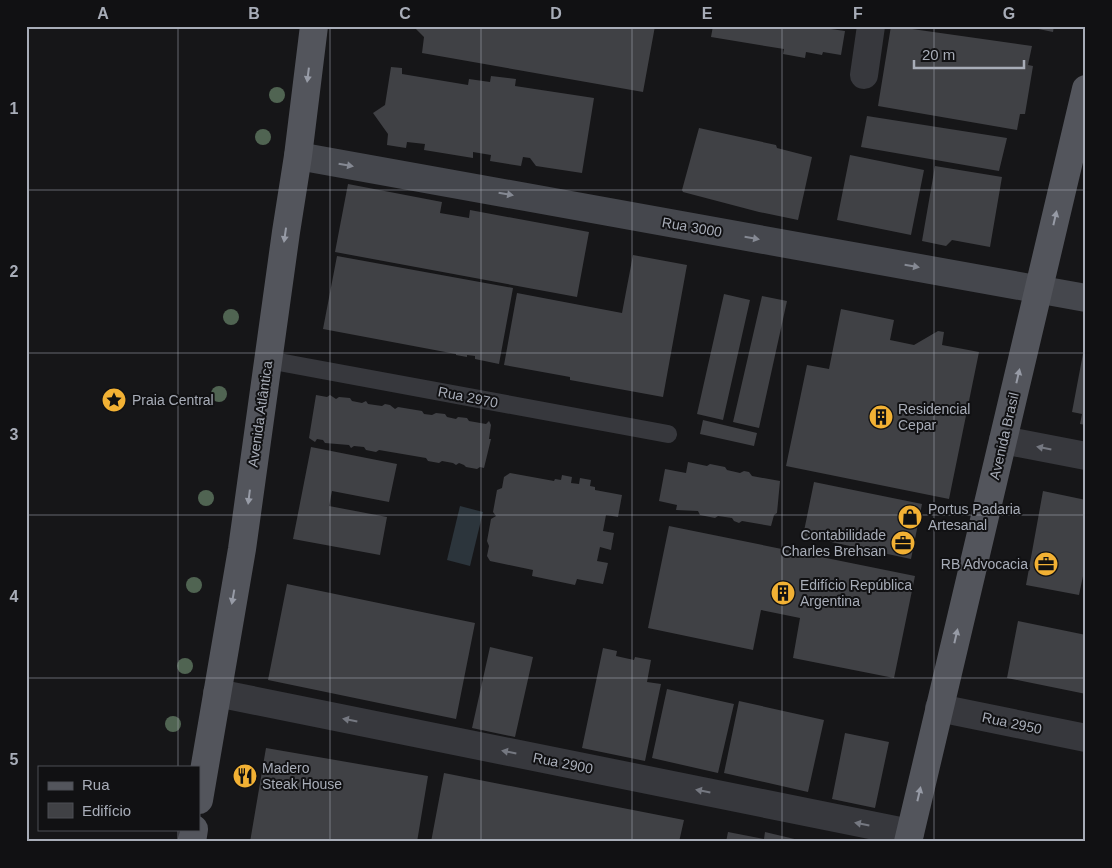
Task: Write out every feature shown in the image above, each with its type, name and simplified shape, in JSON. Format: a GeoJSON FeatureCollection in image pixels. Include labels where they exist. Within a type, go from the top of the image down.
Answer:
{"type":"FeatureCollection","features":[{"type":"Feature","properties":{"kind":"main road","name":"Avenida Atlântica"},"geometry":{"type":"LineString","coordinates":[[200,794],[242,549],[298,156],[314,26]]}},
{"type":"Feature","properties":{"kind":"main road","name":"Avenida Brasil"},"geometry":{"type":"LineString","coordinates":[[909,838],[1086,89]]}},
{"type":"Feature","properties":{"kind":"main road","name":"Rua 3000"},"geometry":{"type":"LineString","coordinates":[[298,156],[1086,298]]}},
{"type":"Feature","properties":{"kind":"street"},"geometry":{"type":"LineString","coordinates":[[864,74],[871,26]]}},
{"type":"Feature","properties":{"kind":"street"},"geometry":{"type":"LineString","coordinates":[[1003,440],[1086,456]]}},
{"type":"Feature","properties":{"kind":"street","name":"Rua 2900"},"geometry":{"type":"LineString","coordinates":[[217,693],[909,838]]}},
{"type":"Feature","properties":{"kind":"street","name":"Rua 2950"},"geometry":{"type":"LineString","coordinates":[[939,708],[1086,738]]}},
{"type":"Feature","properties":{"kind":"lane","name":"Rua 2970"},"geometry":{"type":"LineString","coordinates":[[268,360],[668,434]]}},
{"type":"Feature","properties":{"kind":"shaded area"},"geometry":{"type":"Polygon","coordinates":[[[460,506],[483,512],[470,566],[447,560],[460,506]]]}},
{"type":"Feature","properties":{"kind":"building"},"geometry":{"type":"Polygon","coordinates":[[[413,26],[655,26],[643,92],[422,53],[424,37],[413,26]]]}},
{"type":"Feature","properties":{"kind":"building"},"geometry":{"type":"Polygon","coordinates":[[[713,26],[824,26],[824,28],[845,31],[841,55],[823,52],[822,55],[806,52],[805,58],[783,54],[784,49],[711,37],[713,26]]]}},
{"type":"Feature","properties":{"kind":"building"},"geometry":{"type":"Polygon","coordinates":[[[891,26],[1032,46],[1028,65],[1033,66],[1025,114],[1020,114],[1017,130],[878,106],[891,26]]]}},
{"type":"Feature","properties":{"kind":"building"},"geometry":{"type":"Polygon","coordinates":[[[1024,26],[1054,26],[1053,32],[1024,26]]]}},
{"type":"Feature","properties":{"kind":"building"},"geometry":{"type":"Polygon","coordinates":[[[391,67],[402,68],[402,74],[468,85],[469,79],[490,82],[491,76],[516,79],[515,86],[594,98],[582,173],[536,166],[530,158],[523,157],[521,166],[490,161],[491,155],[473,152],[473,158],[424,150],[425,144],[407,142],[406,148],[387,145],[388,134],[373,113],[385,105],[391,67]]]}},
{"type":"Feature","properties":{"kind":"building"},"geometry":{"type":"Polygon","coordinates":[[[867,116],[1007,138],[999,171],[861,147],[867,116]]]}},
{"type":"Feature","properties":{"kind":"building"},"geometry":{"type":"Polygon","coordinates":[[[699,128],[776,145],[777,148],[812,157],[798,220],[683,192],[699,128]]]}},
{"type":"Feature","properties":{"kind":"building"},"geometry":{"type":"Polygon","coordinates":[[[850,155],[924,170],[911,235],[837,220],[850,155]]]}},
{"type":"Feature","properties":{"kind":"building"},"geometry":{"type":"Polygon","coordinates":[[[935,166],[1002,177],[990,247],[952,240],[946,246],[922,241],[935,166]]]}},
{"type":"Feature","properties":{"kind":"building"},"geometry":{"type":"Polygon","coordinates":[[[348,184],[442,202],[440,213],[469,218],[470,210],[589,232],[577,297],[335,252],[348,184]]]}},
{"type":"Feature","properties":{"kind":"building"},"geometry":{"type":"Polygon","coordinates":[[[633,255],[687,265],[663,397],[570,380],[570,377],[504,365],[517,293],[622,313],[633,255]]]}},
{"type":"Feature","properties":{"kind":"building"},"geometry":{"type":"Polygon","coordinates":[[[337,256],[513,288],[499,364],[475,359],[475,356],[467,355],[467,357],[323,329],[337,256]]]}},
{"type":"Feature","properties":{"kind":"building"},"geometry":{"type":"Polygon","coordinates":[[[724,294],[750,300],[723,420],[697,414],[724,294]]]}},
{"type":"Feature","properties":{"kind":"building"},"geometry":{"type":"Polygon","coordinates":[[[762,296],[787,301],[759,428],[733,422],[762,296]]]}},
{"type":"Feature","properties":{"kind":"building","name":"Residencial Cepar"},"geometry":{"type":"Polygon","coordinates":[[[841,309],[894,320],[890,340],[914,345],[938,331],[944,332],[942,345],[979,352],[949,499],[786,466],[807,365],[829,369],[841,309]]]}},
{"type":"Feature","properties":{"kind":"building"},"geometry":{"type":"Polygon","coordinates":[[[1085,343],[1086,425],[1080,424],[1082,414],[1072,412],[1085,343]]]}},
{"type":"Feature","properties":{"kind":"building"},"geometry":{"type":"Polygon","coordinates":[[[316,395],[327,397],[330,395],[336,399],[339,397],[350,398],[352,401],[362,403],[366,401],[368,404],[382,406],[385,404],[395,409],[398,407],[422,411],[424,414],[445,414],[447,417],[456,419],[458,417],[467,418],[469,421],[486,424],[489,421],[491,425],[489,439],[491,439],[484,468],[480,467],[477,469],[466,467],[459,463],[456,465],[442,461],[439,463],[428,461],[426,458],[379,450],[376,452],[366,450],[364,447],[354,446],[351,448],[349,445],[325,443],[323,440],[317,439],[315,442],[309,438],[316,395]]]}},
{"type":"Feature","properties":{"kind":"building"},"geometry":{"type":"Polygon","coordinates":[[[703,420],[757,433],[754,446],[700,434],[703,420]]]}},
{"type":"Feature","properties":{"kind":"building"},"geometry":{"type":"Polygon","coordinates":[[[311,447],[397,464],[389,502],[332,491],[329,506],[387,517],[380,555],[293,539],[311,447]]]}},
{"type":"Feature","properties":{"kind":"building"},"geometry":{"type":"Polygon","coordinates":[[[688,462],[725,467],[727,470],[740,473],[744,471],[749,472],[752,476],[780,481],[777,513],[774,515],[771,526],[742,521],[739,523],[732,518],[718,516],[715,518],[700,515],[698,511],[676,510],[677,505],[659,501],[665,469],[686,473],[688,462]]]}},
{"type":"Feature","properties":{"kind":"building"},"geometry":{"type":"Polygon","coordinates":[[[510,473],[554,481],[555,479],[561,480],[562,475],[572,477],[571,483],[579,484],[580,478],[591,480],[590,486],[595,487],[595,490],[622,495],[618,517],[606,515],[603,531],[614,533],[611,550],[600,547],[597,561],[608,563],[603,584],[577,579],[575,585],[532,576],[533,570],[490,561],[487,556],[489,546],[487,541],[491,519],[496,516],[493,512],[497,490],[502,488],[504,477],[510,473]]]}},
{"type":"Feature","properties":{"kind":"building"},"geometry":{"type":"Polygon","coordinates":[[[814,482],[922,504],[911,559],[803,536],[814,482]]]}},
{"type":"Feature","properties":{"kind":"building"},"geometry":{"type":"Polygon","coordinates":[[[1043,491],[1086,500],[1086,562],[1079,595],[1026,585],[1043,491]]]}},
{"type":"Feature","properties":{"kind":"building","name":"Edifício República Argentina"},"geometry":{"type":"Polygon","coordinates":[[[669,526],[915,576],[894,678],[793,658],[800,618],[761,610],[753,650],[648,628],[669,526]]]}},
{"type":"Feature","properties":{"kind":"building"},"geometry":{"type":"Polygon","coordinates":[[[287,584],[475,623],[456,719],[268,680],[287,584]]]}},
{"type":"Feature","properties":{"kind":"building"},"geometry":{"type":"Polygon","coordinates":[[[1018,621],[1086,635],[1086,694],[1007,678],[1018,621]]]}},
{"type":"Feature","properties":{"kind":"building"},"geometry":{"type":"Polygon","coordinates":[[[490,647],[533,657],[515,737],[472,728],[490,647]]]}},
{"type":"Feature","properties":{"kind":"building"},"geometry":{"type":"Polygon","coordinates":[[[603,648],[617,651],[616,656],[634,660],[635,657],[651,660],[647,682],[661,684],[645,761],[582,748],[603,648]]]}},
{"type":"Feature","properties":{"kind":"building"},"geometry":{"type":"Polygon","coordinates":[[[667,689],[734,704],[718,773],[652,758],[667,689]]]}},
{"type":"Feature","properties":{"kind":"building"},"geometry":{"type":"Polygon","coordinates":[[[739,701],[824,720],[808,792],[724,773],[739,701]]]}},
{"type":"Feature","properties":{"kind":"building"},"geometry":{"type":"Polygon","coordinates":[[[845,733],[889,742],[875,808],[832,799],[845,733]]]}},
{"type":"Feature","properties":{"kind":"building"},"geometry":{"type":"Polygon","coordinates":[[[266,748],[428,776],[417,842],[250,842],[266,748]]]}},
{"type":"Feature","properties":{"kind":"building"},"geometry":{"type":"Polygon","coordinates":[[[444,773],[684,820],[679,842],[431,842],[444,773]]]}},
{"type":"Feature","properties":{"kind":"building"},"geometry":{"type":"Polygon","coordinates":[[[728,832],[764,839],[765,832],[807,842],[726,842],[728,832]]]}},
{"type":"Feature","properties":{"kind":"place","name":"Praia Central"},"geometry":{"type":"Point","coordinates":[114,400]}},
{"type":"Feature","properties":{"kind":"place","name":"Residencial Cepar"},"geometry":{"type":"Point","coordinates":[881,417]}},
{"type":"Feature","properties":{"kind":"place","name":"Portus Padaria Artesanal"},"geometry":{"type":"Point","coordinates":[910,517]}},
{"type":"Feature","properties":{"kind":"place","name":"Contabilidade Charles Brehsan"},"geometry":{"type":"Point","coordinates":[903,543]}},
{"type":"Feature","properties":{"kind":"place","name":"RB Advocacia"},"geometry":{"type":"Point","coordinates":[1046,564]}},
{"type":"Feature","properties":{"kind":"place","name":"Edifício República Argentina"},"geometry":{"type":"Point","coordinates":[783,593]}},
{"type":"Feature","properties":{"kind":"place","name":"Madero Steak House"},"geometry":{"type":"Point","coordinates":[245,776]}}]}
